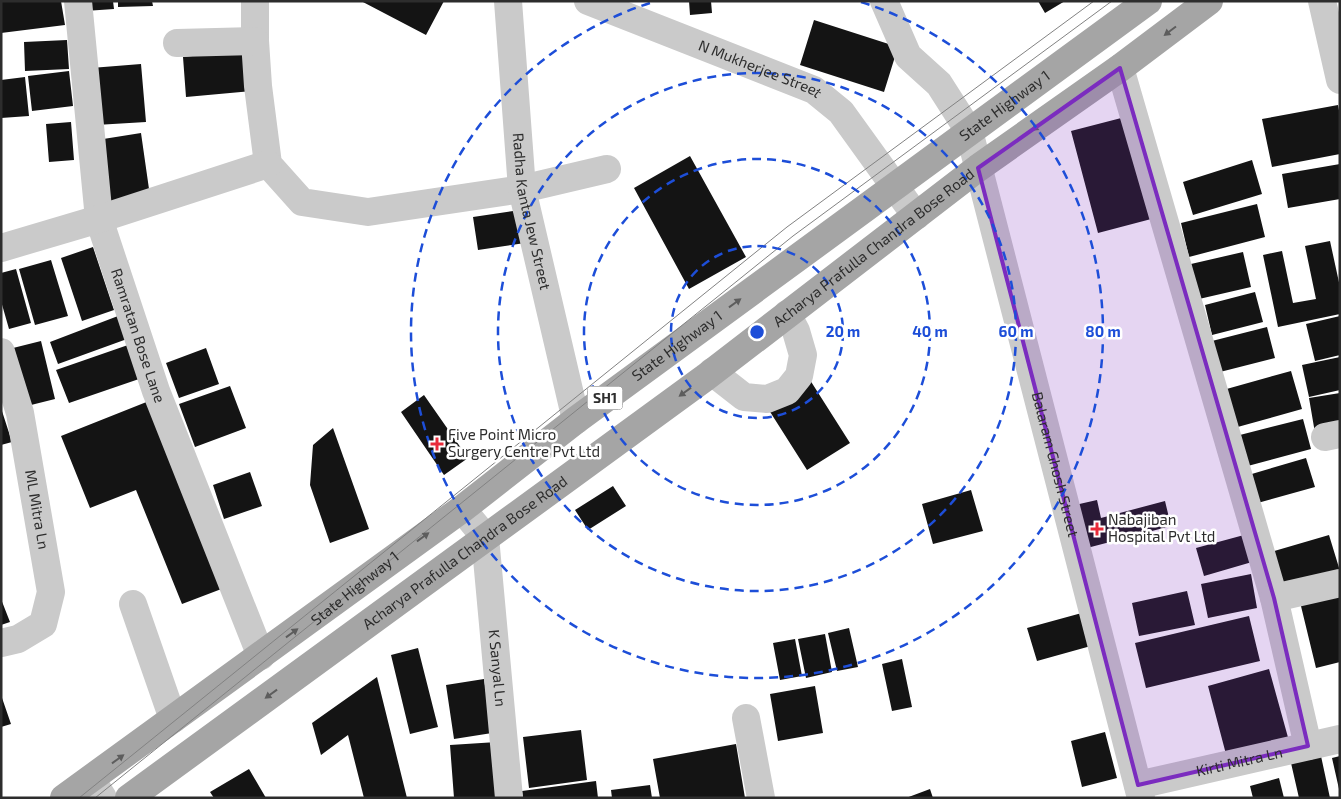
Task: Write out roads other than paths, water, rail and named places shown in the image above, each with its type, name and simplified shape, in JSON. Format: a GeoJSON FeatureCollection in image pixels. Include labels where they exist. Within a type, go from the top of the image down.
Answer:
{"type":"FeatureCollection","features":[{"type":"Feature","properties":{"kind":"main road","name":"State Highway 1"},"geometry":{"type":"LineString","coordinates":[[64,798],[97,788],[173,719],[462,509],[576,420],[1148,1]]}},
{"type":"Feature","properties":{"kind":"main road","name":"Acharya Prafulla Chandra Bose Road"},"geometry":{"type":"LineString","coordinates":[[129,798],[712,372],[978,168],[1120,68],[1209,1]]}},
{"type":"Feature","properties":{"kind":"street","name":"Ramratan Bose Lane"},"geometry":{"type":"LineString","coordinates":[[78,1],[99,219],[156,391],[261,656]]}},
{"type":"Feature","properties":{"kind":"street"},"geometry":{"type":"LineString","coordinates":[[255,1],[258,86],[268,164],[302,202],[368,212],[522,190],[607,169]]}},
{"type":"Feature","properties":{"kind":"street","name":"Radha Kanta Jew Street"},"geometry":{"type":"LineString","coordinates":[[508,1],[522,190],[576,420]]}},
{"type":"Feature","properties":{"kind":"street","name":"N Mukherjee Street"},"geometry":{"type":"LineString","coordinates":[[588,1],[814,90],[842,112],[916,216]]}},
{"type":"Feature","properties":{"kind":"street","name":"Balaram Ghosh Street"},"geometry":{"type":"LineString","coordinates":[[884,1],[908,56],[939,84],[969,131],[1139,791]]}},
{"type":"Feature","properties":{"kind":"street"},"geometry":{"type":"LineString","coordinates":[[1322,1],[1340,80]]}},
{"type":"Feature","properties":{"kind":"street"},"geometry":{"type":"LineString","coordinates":[[177,43],[255,41]]}},
{"type":"Feature","properties":{"kind":"street"},"geometry":{"type":"LineString","coordinates":[[1120,68],[1274,598],[1308,746]]}},
{"type":"Feature","properties":{"kind":"street"},"geometry":{"type":"LineString","coordinates":[[1,248],[99,219],[268,164]]}},
{"type":"Feature","properties":{"kind":"street"},"geometry":{"type":"LineString","coordinates":[[712,372],[744,397],[767,399],[786,391],[799,376],[803,355],[796,331],[787,314]]}},
{"type":"Feature","properties":{"kind":"street","name":"ML Mitra Ln"},"geometry":{"type":"LineString","coordinates":[[1,352],[20,413],[51,592],[43,624],[18,639],[1,643]]}},
{"type":"Feature","properties":{"kind":"street"},"geometry":{"type":"LineString","coordinates":[[462,509],[485,537]]}},
{"type":"Feature","properties":{"kind":"street","name":"K Sanyal Ln"},"geometry":{"type":"LineString","coordinates":[[485,537],[509,798]]}},
{"type":"Feature","properties":{"kind":"street"},"geometry":{"type":"LineString","coordinates":[[1274,598],[1340,583]]}},
{"type":"Feature","properties":{"kind":"street"},"geometry":{"type":"LineString","coordinates":[[132,604],[173,719]]}},
{"type":"Feature","properties":{"kind":"street"},"geometry":{"type":"LineString","coordinates":[[746,718],[762,798]]}},
{"type":"Feature","properties":{"kind":"street","name":"Kirti Mitra Ln"},"geometry":{"type":"LineString","coordinates":[[1139,791],[1340,739]]}},
{"type":"Feature","properties":{"kind":"tram line"},"geometry":{"type":"LineString","coordinates":[[79,798],[787,227],[1094,1]]}},
{"type":"Feature","properties":{"kind":"tram line"},"geometry":{"type":"LineString","coordinates":[[95,798],[793,236],[1112,1]]}},
{"type":"Feature","properties":{"kind":"place","name":"Five Point Micro Surgery Centre Pvt Ltd"},"geometry":{"type":"Point","coordinates":[437,444]}},
{"type":"Feature","properties":{"kind":"place","name":"Nabajiban Hospital Pvt Ltd"},"geometry":{"type":"Point","coordinates":[1097,529]}}]}
